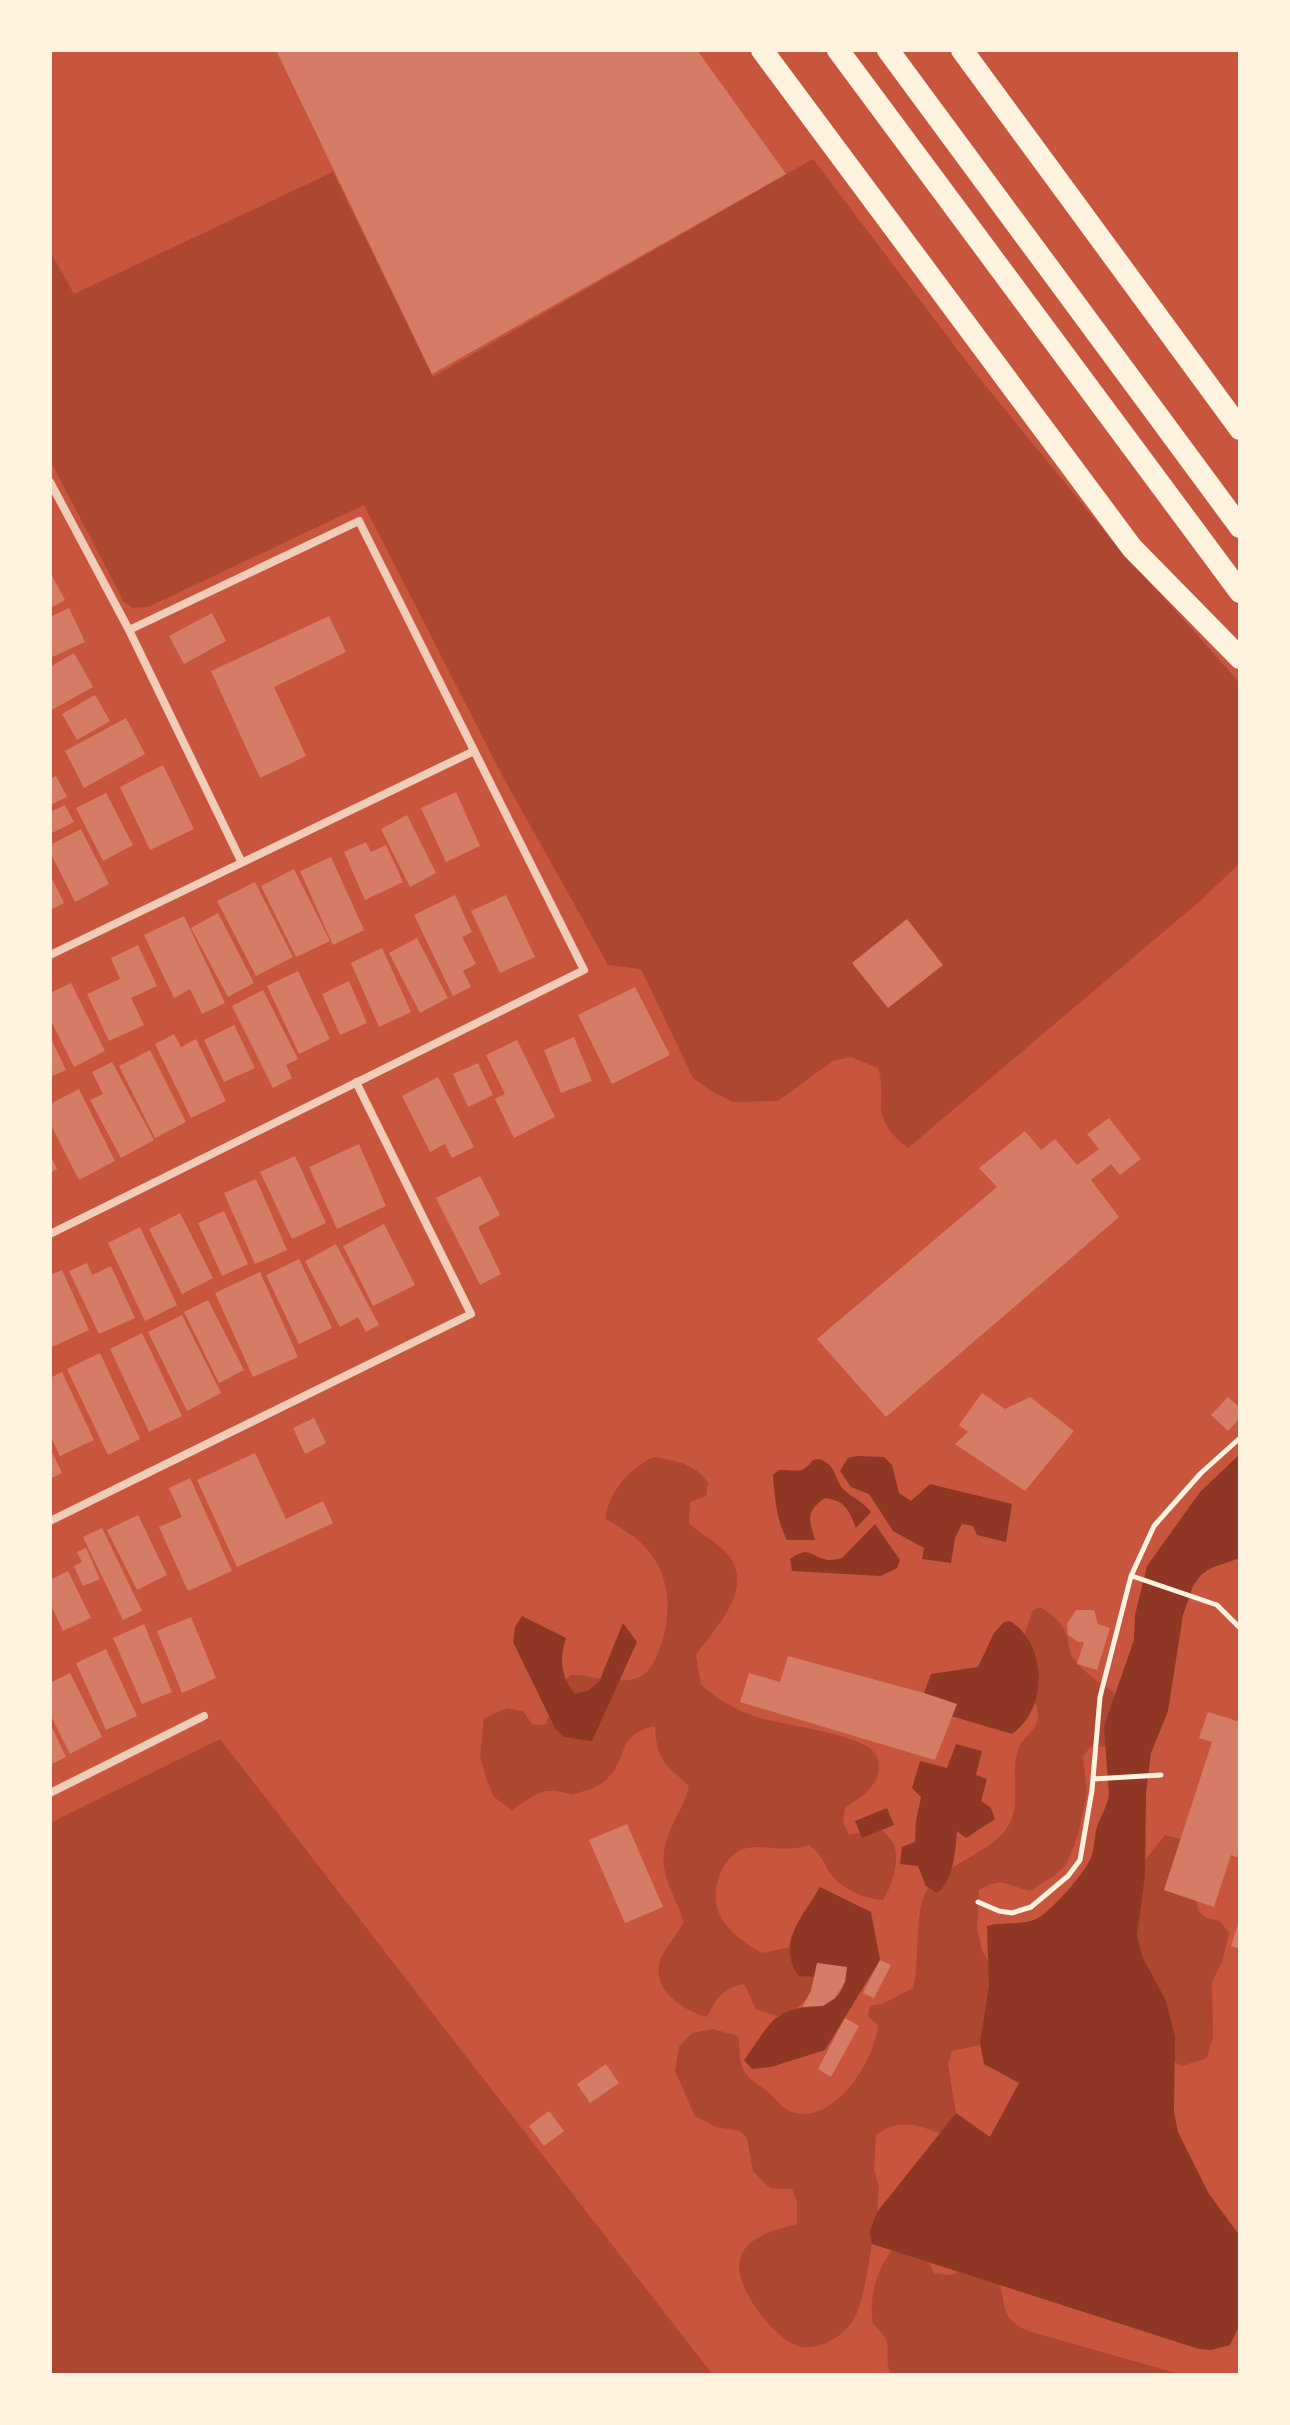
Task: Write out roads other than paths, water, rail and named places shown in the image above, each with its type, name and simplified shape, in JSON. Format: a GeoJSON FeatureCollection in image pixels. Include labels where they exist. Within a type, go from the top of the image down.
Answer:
{"type":"FeatureCollection","features":[{"type":"Feature","properties":{"kind":"highway"},"geometry":{"type":"LineString","coordinates":[[762,50],[1132,548],[1240,658]]}},
{"type":"Feature","properties":{"kind":"highway"},"geometry":{"type":"LineString","coordinates":[[838,50],[1240,592]]}},
{"type":"Feature","properties":{"kind":"highway"},"geometry":{"type":"LineString","coordinates":[[888,50],[1240,527]]}},
{"type":"Feature","properties":{"kind":"highway"},"geometry":{"type":"LineString","coordinates":[[962,50],[1240,429]]}},
{"type":"Feature","properties":{"kind":"street"},"geometry":{"type":"LineString","coordinates":[[50,482],[129,630],[241,861]]}},
{"type":"Feature","properties":{"kind":"street"},"geometry":{"type":"LineString","coordinates":[[50,1234],[584,970],[359,521],[129,630]]}},
{"type":"Feature","properties":{"kind":"street"},"geometry":{"type":"LineString","coordinates":[[50,955],[474,751]]}},
{"type":"Feature","properties":{"kind":"street"},"geometry":{"type":"LineString","coordinates":[[50,1521],[471,1314],[356,1082]]}},
{"type":"Feature","properties":{"kind":"street"},"geometry":{"type":"LineString","coordinates":[[50,1793],[204,1716]]}}]}
